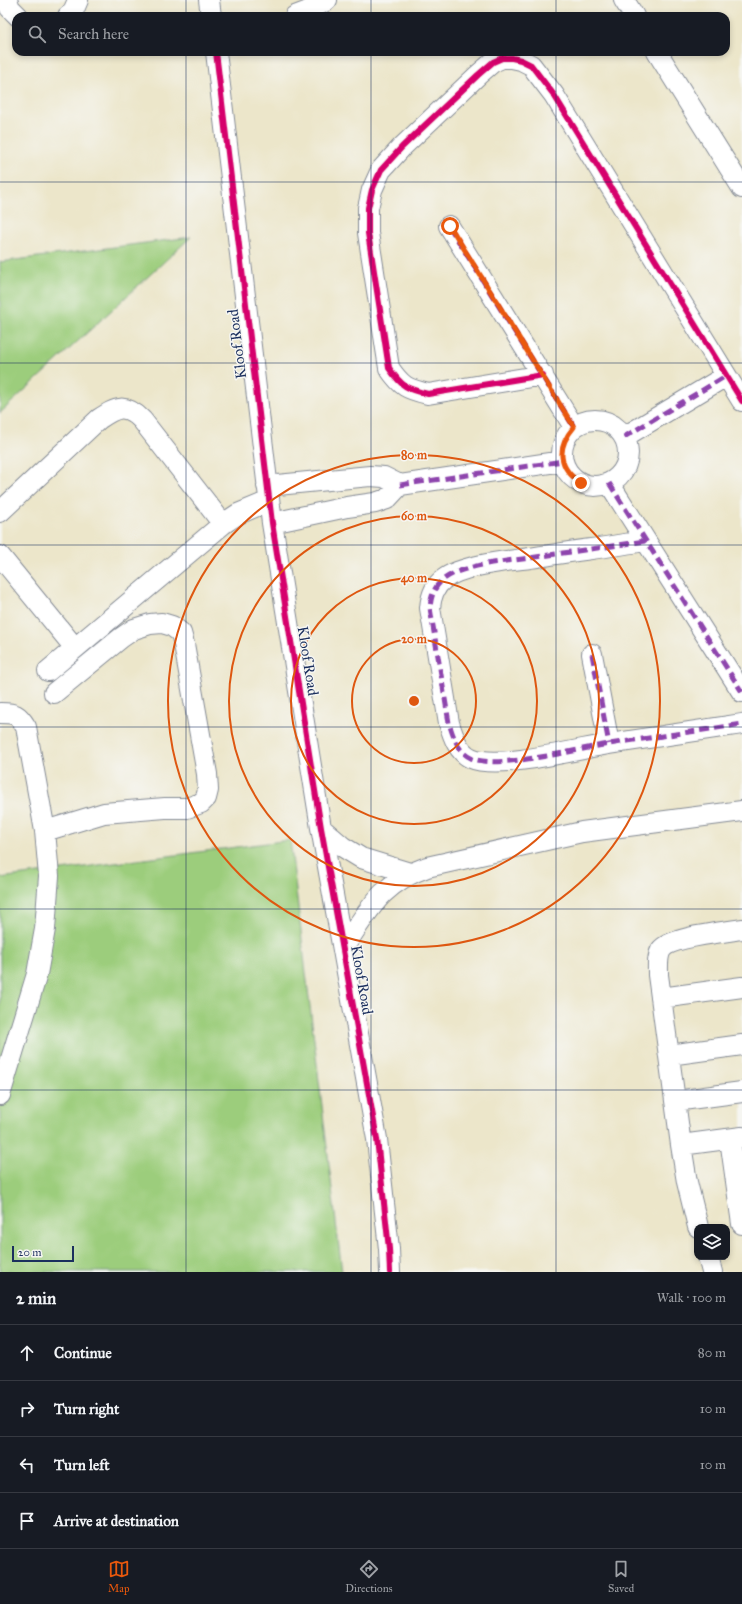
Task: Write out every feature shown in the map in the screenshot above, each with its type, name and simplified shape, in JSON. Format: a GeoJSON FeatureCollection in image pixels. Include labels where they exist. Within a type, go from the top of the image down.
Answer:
{"type":"FeatureCollection","features":[{"type":"Feature","properties":{"kind":"street"},"geometry":{"type":"LineString","coordinates":[[7,0],[10,8],[14,12]]}},
{"type":"Feature","properties":{"kind":"street"},"geometry":{"type":"LineString","coordinates":[[73,12],[78,0]]}},
{"type":"Feature","properties":{"kind":"street"},"geometry":{"type":"LineString","coordinates":[[209,0],[210,12]]}},
{"type":"Feature","properties":{"kind":"street"},"geometry":{"type":"LineString","coordinates":[[305,12],[327,0]]}},
{"type":"Feature","properties":{"kind":"street"},"geometry":{"type":"LineString","coordinates":[[624,0],[632,12]]}},
{"type":"Feature","properties":{"kind":"street","name":"Kloof Road"},"geometry":{"type":"LineString","coordinates":[[216,56],[272,523],[321,828],[377,1139],[390,1249],[390,1272]]}},
{"type":"Feature","properties":{"kind":"street"},"geometry":{"type":"LineString","coordinates":[[660,56],[742,188]]}},
{"type":"Feature","properties":{"kind":"street"},"geometry":{"type":"LineString","coordinates":[[542,375],[428,394],[411,390],[399,382],[390,368],[368,233],[368,208],[372,190],[382,170],[402,147],[478,75],[493,62],[502,58],[522,60],[531,65],[554,95],[742,401]]}},
{"type":"Feature","properties":{"kind":"street"},"geometry":{"type":"LineString","coordinates":[[450,226],[574,427]]}},
{"type":"Feature","properties":{"kind":"street"},"geometry":{"type":"LineString","coordinates":[[624,437],[726,376]]}},
{"type":"Feature","properties":{"kind":"street"},"geometry":{"type":"LineString","coordinates":[[0,512],[99,419],[111,411],[122,408],[133,411],[142,420],[224,524]]}},
{"type":"Feature","properties":{"kind":"street"},"geometry":{"type":"LineString","coordinates":[[599,420],[615,427],[624,437],[628,450],[626,463],[620,474],[609,483],[600,486],[590,486],[573,478],[567,470],[563,461],[562,452],[568,434],[574,427],[582,423],[599,420]]}},
{"type":"Feature","properties":{"kind":"street"},"geometry":{"type":"LineString","coordinates":[[48,671],[224,524],[268,493],[370,476],[384,477],[400,485],[563,461]]}},
{"type":"Feature","properties":{"kind":"street"},"geometry":{"type":"LineString","coordinates":[[609,483],[742,692]]}},
{"type":"Feature","properties":{"kind":"street"},"geometry":{"type":"LineString","coordinates":[[272,523],[347,507],[375,503],[387,499],[400,485]]}},
{"type":"Feature","properties":{"kind":"street"},"geometry":{"type":"LineString","coordinates":[[646,541],[493,564],[455,572],[443,579],[435,587],[431,598],[430,608],[449,723],[460,749],[470,758],[486,762],[526,759],[609,744],[742,724]]}},
{"type":"Feature","properties":{"kind":"street"},"geometry":{"type":"LineString","coordinates":[[0,556],[75,648]]}},
{"type":"Feature","properties":{"kind":"street"},"geometry":{"type":"LineString","coordinates":[[45,831],[104,813],[165,808],[187,808],[201,803],[206,798],[208,790],[207,774],[184,644],[180,633],[172,626],[162,623],[150,624],[134,629],[54,693]]}},
{"type":"Feature","properties":{"kind":"street"},"geometry":{"type":"LineString","coordinates":[[592,654],[609,744]]}},
{"type":"Feature","properties":{"kind":"street"},"geometry":{"type":"LineString","coordinates":[[0,712],[10,712],[20,716],[26,726],[45,831],[48,876],[45,929],[37,974],[0,1095]]}},
{"type":"Feature","properties":{"kind":"street"},"geometry":{"type":"LineString","coordinates":[[343,948],[377,898],[396,882],[410,873],[427,867],[582,832],[742,811]]}},
{"type":"Feature","properties":{"kind":"street"},"geometry":{"type":"LineString","coordinates":[[321,828],[343,847],[361,858],[410,873]]}},
{"type":"Feature","properties":{"kind":"street"},"geometry":{"type":"LineString","coordinates":[[697,1224],[687,1182],[674,1101],[658,975],[658,961],[662,950],[668,944],[680,939],[742,929]]}},
{"type":"Feature","properties":{"kind":"street"},"geometry":{"type":"LineString","coordinates":[[661,998],[742,987]]}},
{"type":"Feature","properties":{"kind":"street"},"geometry":{"type":"LineString","coordinates":[[669,1055],[742,1045]]}},
{"type":"Feature","properties":{"kind":"street"},"geometry":{"type":"LineString","coordinates":[[674,1101],[742,1092]]}},
{"type":"Feature","properties":{"kind":"street"},"geometry":{"type":"LineString","coordinates":[[681,1146],[736,1138],[742,1224]]}},
{"type":"Feature","properties":{"kind":"street"},"geometry":{"type":"LineString","coordinates":[[709,1260],[712,1272]]}},
{"type":"Feature","properties":{"kind":"green space"},"geometry":{"type":"Polygon","coordinates":[[[191,237],[0,413],[0,262],[191,237]]]}},
{"type":"Feature","properties":{"kind":"green space"},"geometry":{"type":"Polygon","coordinates":[[[290,840],[342,1272],[0,1272],[0,878],[290,840]]]}},
{"type":"Feature","properties":{"kind":"marked path"},"geometry":{"type":"LineString","coordinates":[[449,226],[574,427]]}},
{"type":"Feature","properties":{"kind":"marked path"},"geometry":{"type":"LineString","coordinates":[[624,437],[726,376]]}},
{"type":"Feature","properties":{"kind":"marked path"},"geometry":{"type":"LineString","coordinates":[[400,485],[563,461]]}},
{"type":"Feature","properties":{"kind":"marked path"},"geometry":{"type":"LineString","coordinates":[[609,483],[742,692]]}},
{"type":"Feature","properties":{"kind":"marked path"},"geometry":{"type":"LineString","coordinates":[[645,541],[485,564],[452,574],[444,579],[435,588],[432,595],[430,608],[449,723],[459,748],[471,758],[483,761],[500,762],[742,724]]}},
{"type":"Feature","properties":{"kind":"marked path"},"geometry":{"type":"LineString","coordinates":[[592,654],[609,744]]}},
{"type":"Feature","properties":{"kind":"cycle path"},"geometry":{"type":"LineString","coordinates":[[216,56],[272,523],[321,828],[377,1139],[389,1249],[390,1272]]}},
{"type":"Feature","properties":{"kind":"cycle path"},"geometry":{"type":"LineString","coordinates":[[543,375],[428,394],[410,389],[402,383],[389,368],[368,233],[368,208],[372,190],[381,170],[402,147],[478,75],[493,62],[502,58],[521,60],[531,65],[554,95],[742,401]]}},
{"type":"Feature","properties":{"kind":"route"},"geometry":{"type":"LineString","coordinates":[[450,226],[574,427],[568,434],[564,443],[562,452],[563,461],[573,478],[581,483]]}}]}
